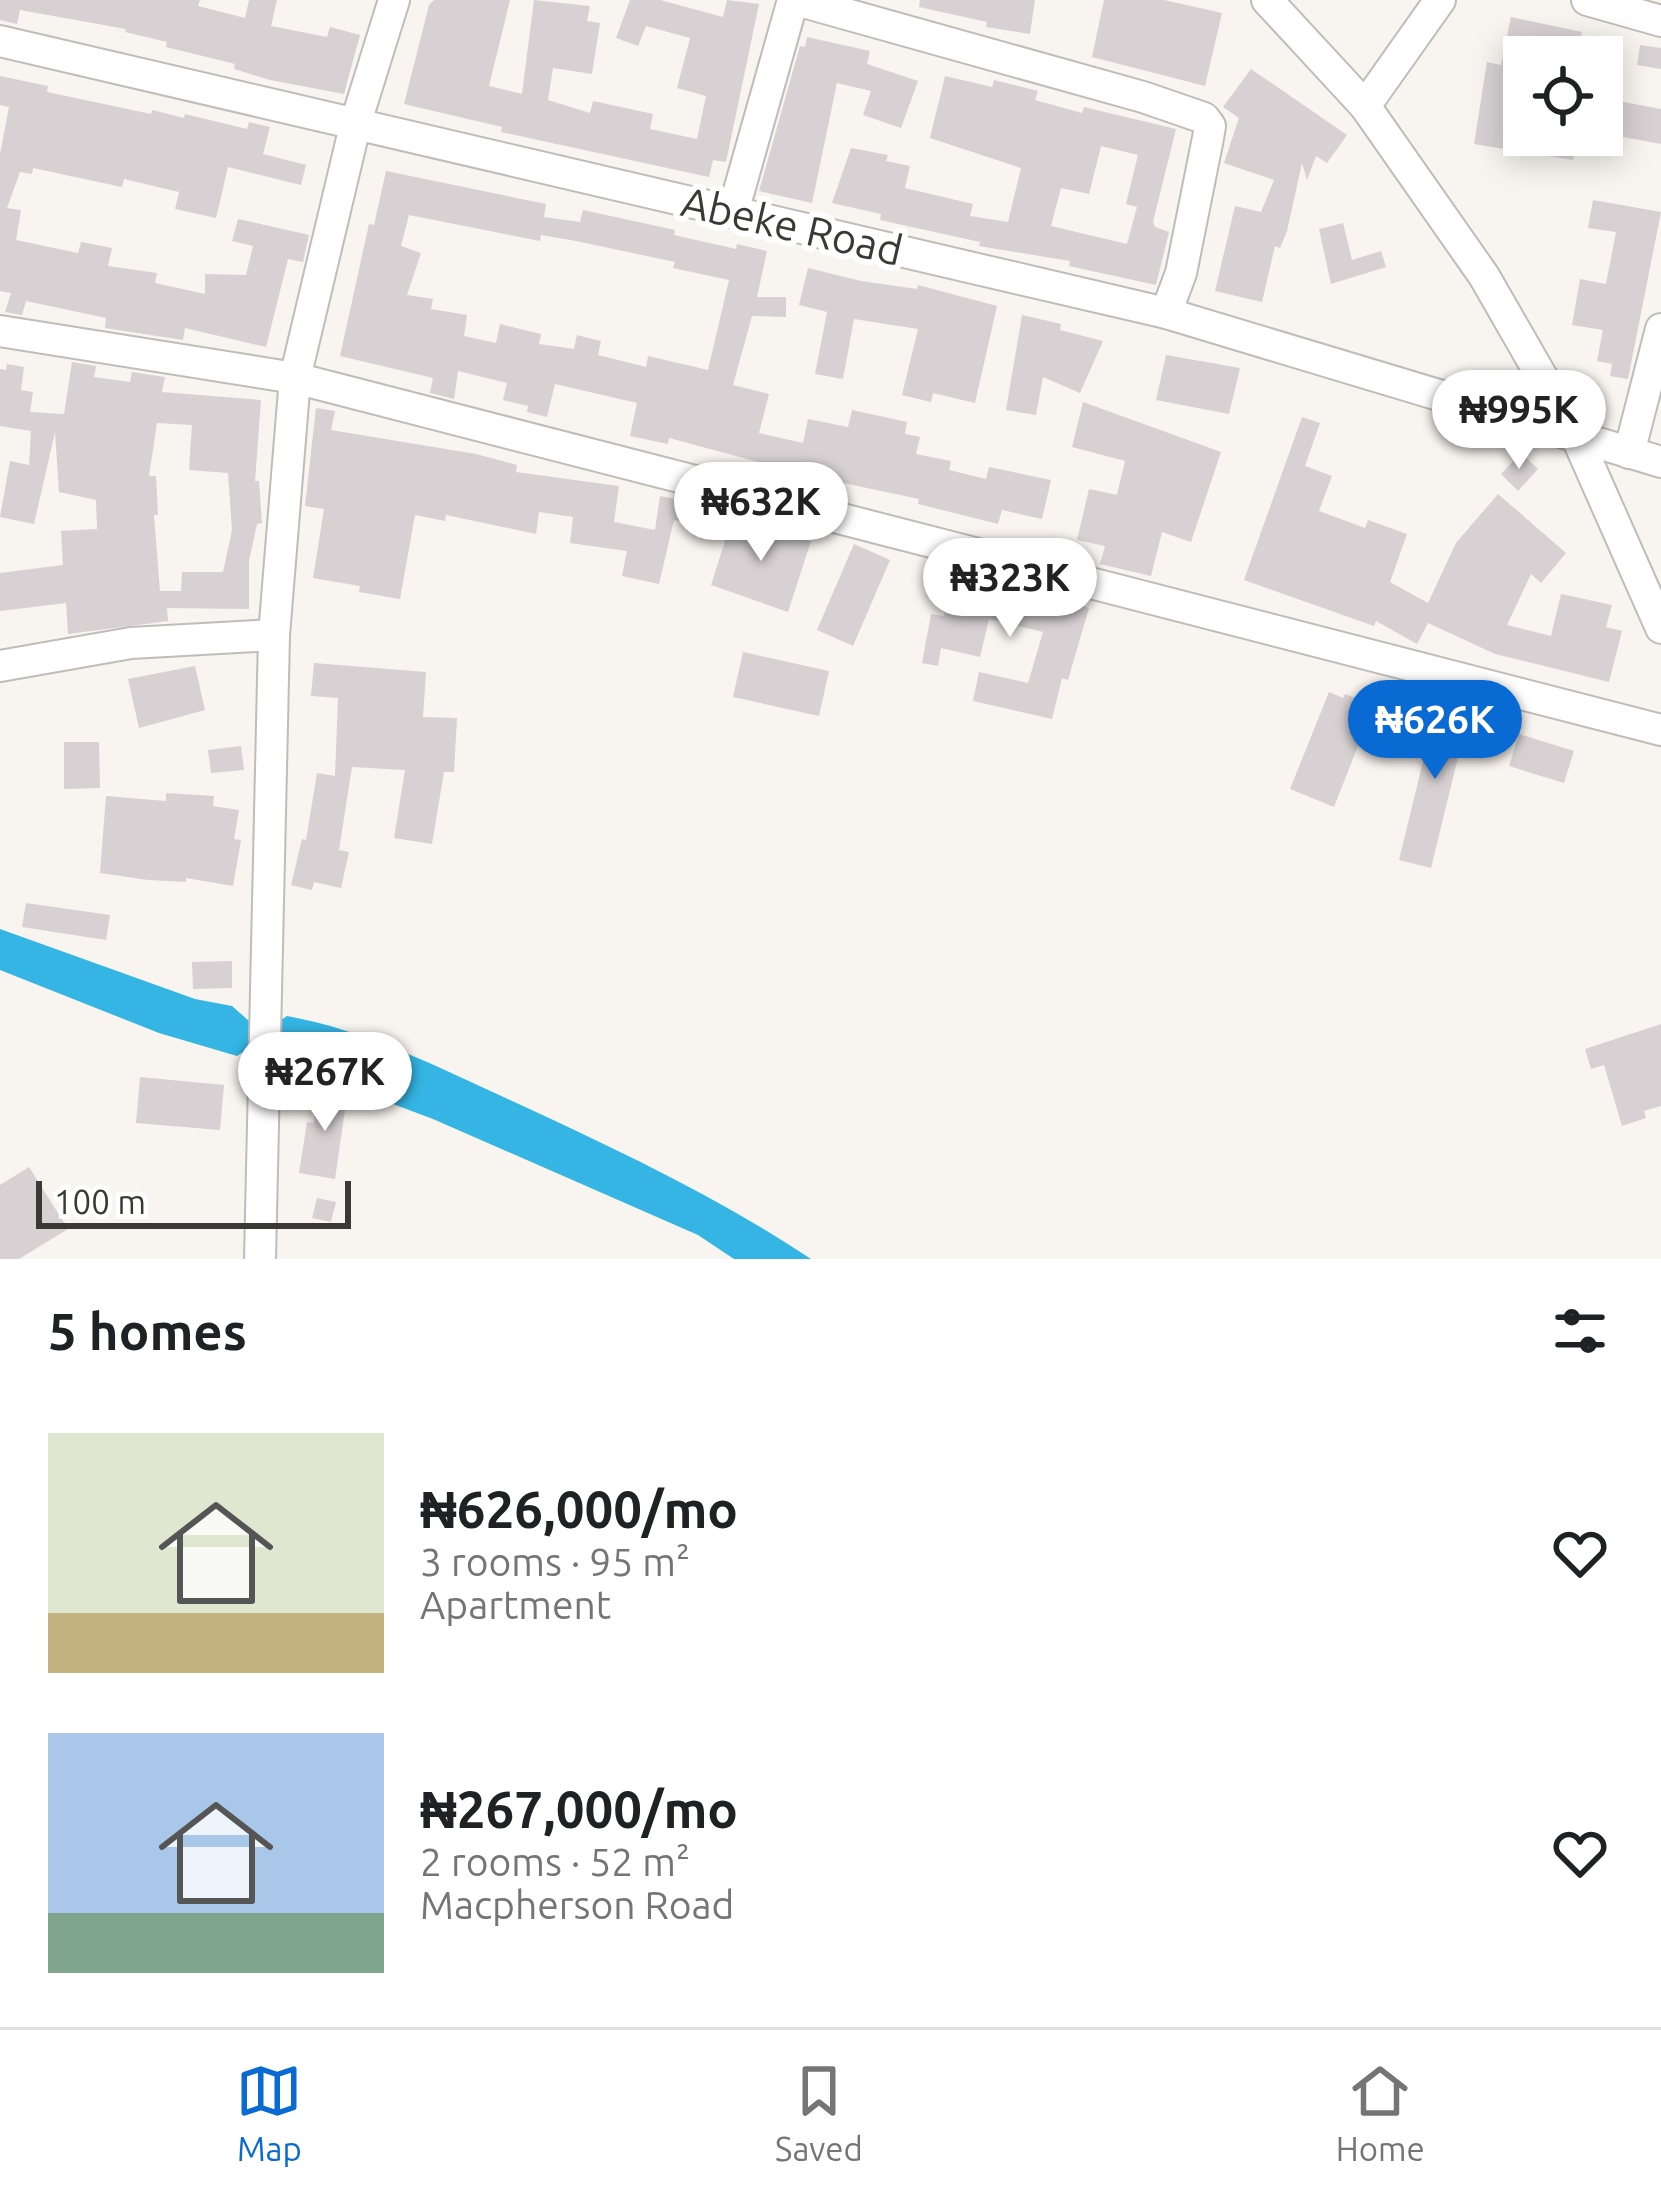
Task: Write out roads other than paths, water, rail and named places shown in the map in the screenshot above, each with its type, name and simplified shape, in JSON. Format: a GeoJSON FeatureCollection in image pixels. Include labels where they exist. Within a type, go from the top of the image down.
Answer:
{"type":"FeatureCollection","features":[{"type":"Feature","properties":{"kind":"street"},"geometry":{"type":"LineString","coordinates":[[260,1259],[274,635],[295,378],[356,122],[394,0]]}},
{"type":"Feature","properties":{"kind":"street"},"geometry":{"type":"LineString","coordinates":[[733,212],[795,0],[1204,118],[1210,126],[1205,155],[1181,273],[1166,313]]}},
{"type":"Feature","properties":{"kind":"street"},"geometry":{"type":"LineString","coordinates":[[1267,0],[1365,106],[1484,276],[1576,438],[1661,628]]}},
{"type":"Feature","properties":{"kind":"street"},"geometry":{"type":"LineString","coordinates":[[1365,106],[1440,0]]}},
{"type":"Feature","properties":{"kind":"street"},"geometry":{"type":"LineString","coordinates":[[1587,0],[1661,21]]}},
{"type":"Feature","properties":{"kind":"street","name":"Abeke Road"},"geometry":{"type":"LineString","coordinates":[[0,41],[1166,313],[1661,462]]}},
{"type":"Feature","properties":{"kind":"street"},"geometry":{"type":"LineString","coordinates":[[1629,453],[1661,329]]}},
{"type":"Feature","properties":{"kind":"street"},"geometry":{"type":"LineString","coordinates":[[0,331],[295,378],[1661,730]]}},
{"type":"Feature","properties":{"kind":"street"},"geometry":{"type":"LineString","coordinates":[[0,666],[130,643],[274,635]]}},
{"type":"Feature","properties":{"kind":"water"},"geometry":{"type":"Polygon","coordinates":[[[0,929],[195,999],[232,1006],[249,1021],[278,1022],[287,1016],[345,1030],[401,1051],[664,1174],[811,1259],[734,1259],[698,1235],[433,1119],[286,1064],[278,1052],[249,1048],[237,1056],[159,1033],[0,970],[0,929]]]}}]}
